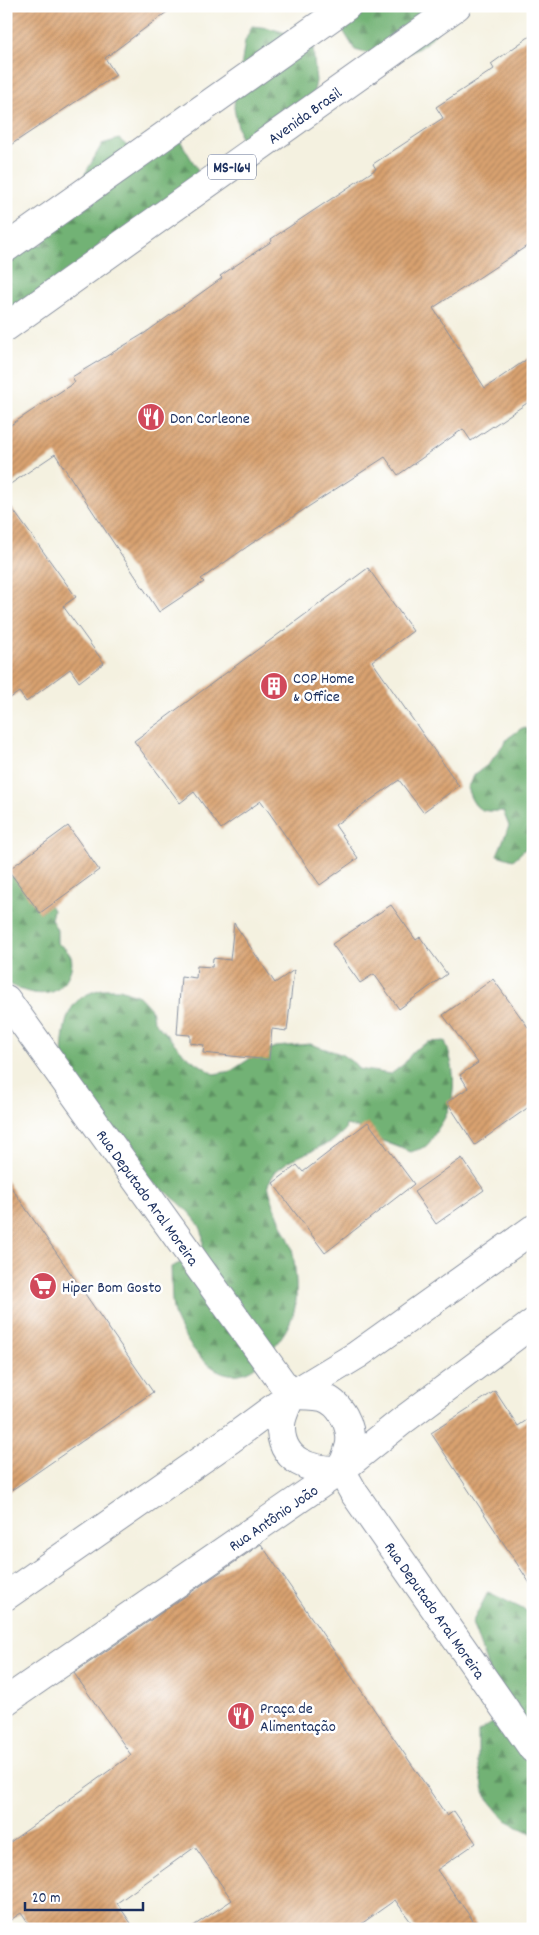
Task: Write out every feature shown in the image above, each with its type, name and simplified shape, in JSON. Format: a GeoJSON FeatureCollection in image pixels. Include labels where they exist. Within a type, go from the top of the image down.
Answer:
{"type":"FeatureCollection","features":[{"type":"Feature","properties":{"kind":"main road"},"geometry":{"type":"LineString","coordinates":[[6,248],[347,6]]}},
{"type":"Feature","properties":{"kind":"main road","name":"Avenida Brasil"},"geometry":{"type":"LineString","coordinates":[[6,327],[457,6]]}},
{"type":"Feature","properties":{"kind":"main road","name":"Rua Deputado Aral Moreira"},"geometry":{"type":"LineString","coordinates":[[6,999],[292,1395]]}},
{"type":"Feature","properties":{"kind":"main road"},"geometry":{"type":"LineString","coordinates":[[6,1596],[292,1395],[357,1356],[533,1229]]}},
{"type":"Feature","properties":{"kind":"main road","name":"Rua Antônio João"},"geometry":{"type":"LineString","coordinates":[[6,1701],[341,1470],[402,1421],[533,1323]]}},
{"type":"Feature","properties":{"kind":"main road"},"geometry":{"type":"LineString","coordinates":[[292,1395],[324,1398],[336,1405],[344,1416],[350,1432],[350,1444],[341,1470],[311,1468],[298,1462],[288,1451],[282,1438],[281,1423],[292,1395]]}},
{"type":"Feature","properties":{"kind":"main road","name":"Rua Deputado Aral Moreira"},"geometry":{"type":"LineString","coordinates":[[341,1470],[360,1501],[533,1748]]}},
{"type":"Feature","properties":{"kind":"green space"},"geometry":{"type":"Polygon","coordinates":[[[338,6],[451,6],[435,34],[425,44],[414,51],[401,55],[387,56],[355,50],[336,19],[338,6]]]}},
{"type":"Feature","properties":{"kind":"green space"},"geometry":{"type":"Polygon","coordinates":[[[252,26],[269,28],[300,37],[313,48],[316,81],[310,112],[241,143],[234,108],[235,89],[240,74],[245,41],[252,26]]]}},
{"type":"Feature","properties":{"kind":"green space"},"geometry":{"type":"Polygon","coordinates":[[[167,135],[181,142],[198,170],[195,186],[133,236],[101,241],[84,270],[6,341],[6,234],[26,247],[42,245],[52,212],[80,189],[85,174],[102,144],[119,139],[145,161],[167,135]]]}},
{"type":"Feature","properties":{"kind":"green space"},"geometry":{"type":"Polygon","coordinates":[[[522,728],[533,729],[533,842],[513,860],[497,855],[509,826],[503,811],[489,811],[479,808],[473,801],[467,788],[475,774],[489,764],[508,738],[522,728]]]}},
{"type":"Feature","properties":{"kind":"green space"},"geometry":{"type":"Polygon","coordinates":[[[6,873],[47,900],[53,910],[51,919],[57,930],[57,943],[68,952],[72,962],[70,973],[64,983],[52,992],[40,994],[28,992],[6,982],[6,873]]]}},
{"type":"Feature","properties":{"kind":"green space"},"geometry":{"type":"Polygon","coordinates":[[[102,989],[120,989],[139,996],[151,1009],[153,1020],[185,1055],[214,1074],[231,1071],[260,1052],[276,1047],[310,1044],[341,1054],[355,1064],[358,1069],[391,1074],[404,1064],[414,1050],[429,1042],[445,1041],[452,1064],[452,1098],[444,1119],[426,1146],[411,1152],[380,1140],[367,1130],[346,1125],[345,1130],[333,1141],[289,1161],[276,1171],[268,1184],[274,1206],[292,1248],[296,1274],[296,1301],[290,1321],[280,1340],[259,1364],[242,1373],[230,1374],[218,1370],[207,1363],[189,1343],[181,1331],[174,1314],[171,1267],[202,1253],[203,1238],[200,1226],[179,1203],[129,1165],[64,1076],[62,1058],[63,1038],[70,1012],[82,997],[102,989]]]}},
{"type":"Feature","properties":{"kind":"green space"},"geometry":{"type":"Polygon","coordinates":[[[488,1592],[533,1614],[533,1834],[506,1820],[485,1795],[478,1763],[478,1732],[505,1715],[472,1623],[488,1592]]]}},
{"type":"Feature","properties":{"kind":"building"},"geometry":{"type":"Polygon","coordinates":[[[6,6],[175,6],[105,58],[116,75],[6,148],[6,6]]]}},
{"type":"Feature","properties":{"kind":"building"},"geometry":{"type":"Polygon","coordinates":[[[533,34],[533,242],[433,308],[485,388],[533,355],[533,399],[471,441],[463,429],[398,475],[385,457],[251,544],[201,579],[204,582],[159,612],[55,454],[6,487],[6,428],[75,382],[72,377],[145,333],[222,278],[220,276],[272,241],[271,239],[376,169],[373,164],[443,118],[436,107],[494,69],[491,64],[533,34]]]}},
{"type":"Feature","properties":{"kind":"building"},"geometry":{"type":"Polygon","coordinates":[[[6,500],[76,597],[63,606],[104,663],[79,682],[70,669],[26,702],[19,692],[6,701],[6,500]]]}},
{"type":"Feature","properties":{"kind":"building"},"geometry":{"type":"Polygon","coordinates":[[[368,568],[413,631],[372,661],[459,786],[423,812],[399,780],[335,825],[358,858],[320,885],[261,801],[221,829],[194,792],[180,803],[134,741],[368,568]]]}},
{"type":"Feature","properties":{"kind":"building"},"geometry":{"type":"Polygon","coordinates":[[[68,826],[99,870],[40,913],[8,870],[68,826]]]}},
{"type":"Feature","properties":{"kind":"building"},"geometry":{"type":"Polygon","coordinates":[[[391,905],[416,940],[420,937],[447,974],[399,1009],[374,974],[360,983],[332,944],[391,905]]]}},
{"type":"Feature","properties":{"kind":"building"},"geometry":{"type":"Polygon","coordinates":[[[234,923],[275,983],[294,970],[287,1031],[272,1029],[269,1060],[203,1053],[204,1045],[190,1043],[190,1035],[177,1034],[181,976],[196,978],[197,966],[212,967],[213,958],[230,960],[234,923]]]}},
{"type":"Feature","properties":{"kind":"building"},"geometry":{"type":"Polygon","coordinates":[[[493,979],[533,1034],[533,1104],[475,1145],[447,1102],[468,1088],[460,1075],[478,1063],[443,1015],[493,979]]]}},
{"type":"Feature","properties":{"kind":"building"},"geometry":{"type":"Polygon","coordinates":[[[368,1122],[414,1184],[325,1253],[273,1183],[297,1165],[303,1172],[368,1122]]]}},
{"type":"Feature","properties":{"kind":"building"},"geometry":{"type":"Polygon","coordinates":[[[462,1158],[484,1190],[436,1224],[414,1192],[462,1158]]]}},
{"type":"Feature","properties":{"kind":"building","name":"Hiper Bom Gosto"},"geometry":{"type":"Polygon","coordinates":[[[6,1180],[153,1392],[6,1494],[6,1180]]]}},
{"type":"Feature","properties":{"kind":"building"},"geometry":{"type":"Polygon","coordinates":[[[495,1391],[518,1426],[533,1416],[533,1588],[431,1433],[495,1391]]]}},
{"type":"Feature","properties":{"kind":"building","name":"Praça de Alimentação"},"geometry":{"type":"Polygon","coordinates":[[[261,1544],[447,1816],[454,1811],[476,1843],[437,1870],[479,1929],[416,1929],[395,1900],[354,1929],[189,1929],[232,1900],[195,1847],[117,1903],[135,1929],[32,1929],[21,1913],[6,1923],[6,1845],[131,1755],[74,1673],[261,1544]]]}},
{"type":"Feature","properties":{"kind":"place","name":"Don Corleone"},"geometry":{"type":"Point","coordinates":[151,417]}},
{"type":"Feature","properties":{"kind":"place","name":"COP Home & Office"},"geometry":{"type":"Point","coordinates":[274,686]}},
{"type":"Feature","properties":{"kind":"place","name":"Hiper Bom Gosto"},"geometry":{"type":"Point","coordinates":[43,1286]}},
{"type":"Feature","properties":{"kind":"place","name":"Praça de Alimentação"},"geometry":{"type":"Point","coordinates":[241,1716]}}]}
